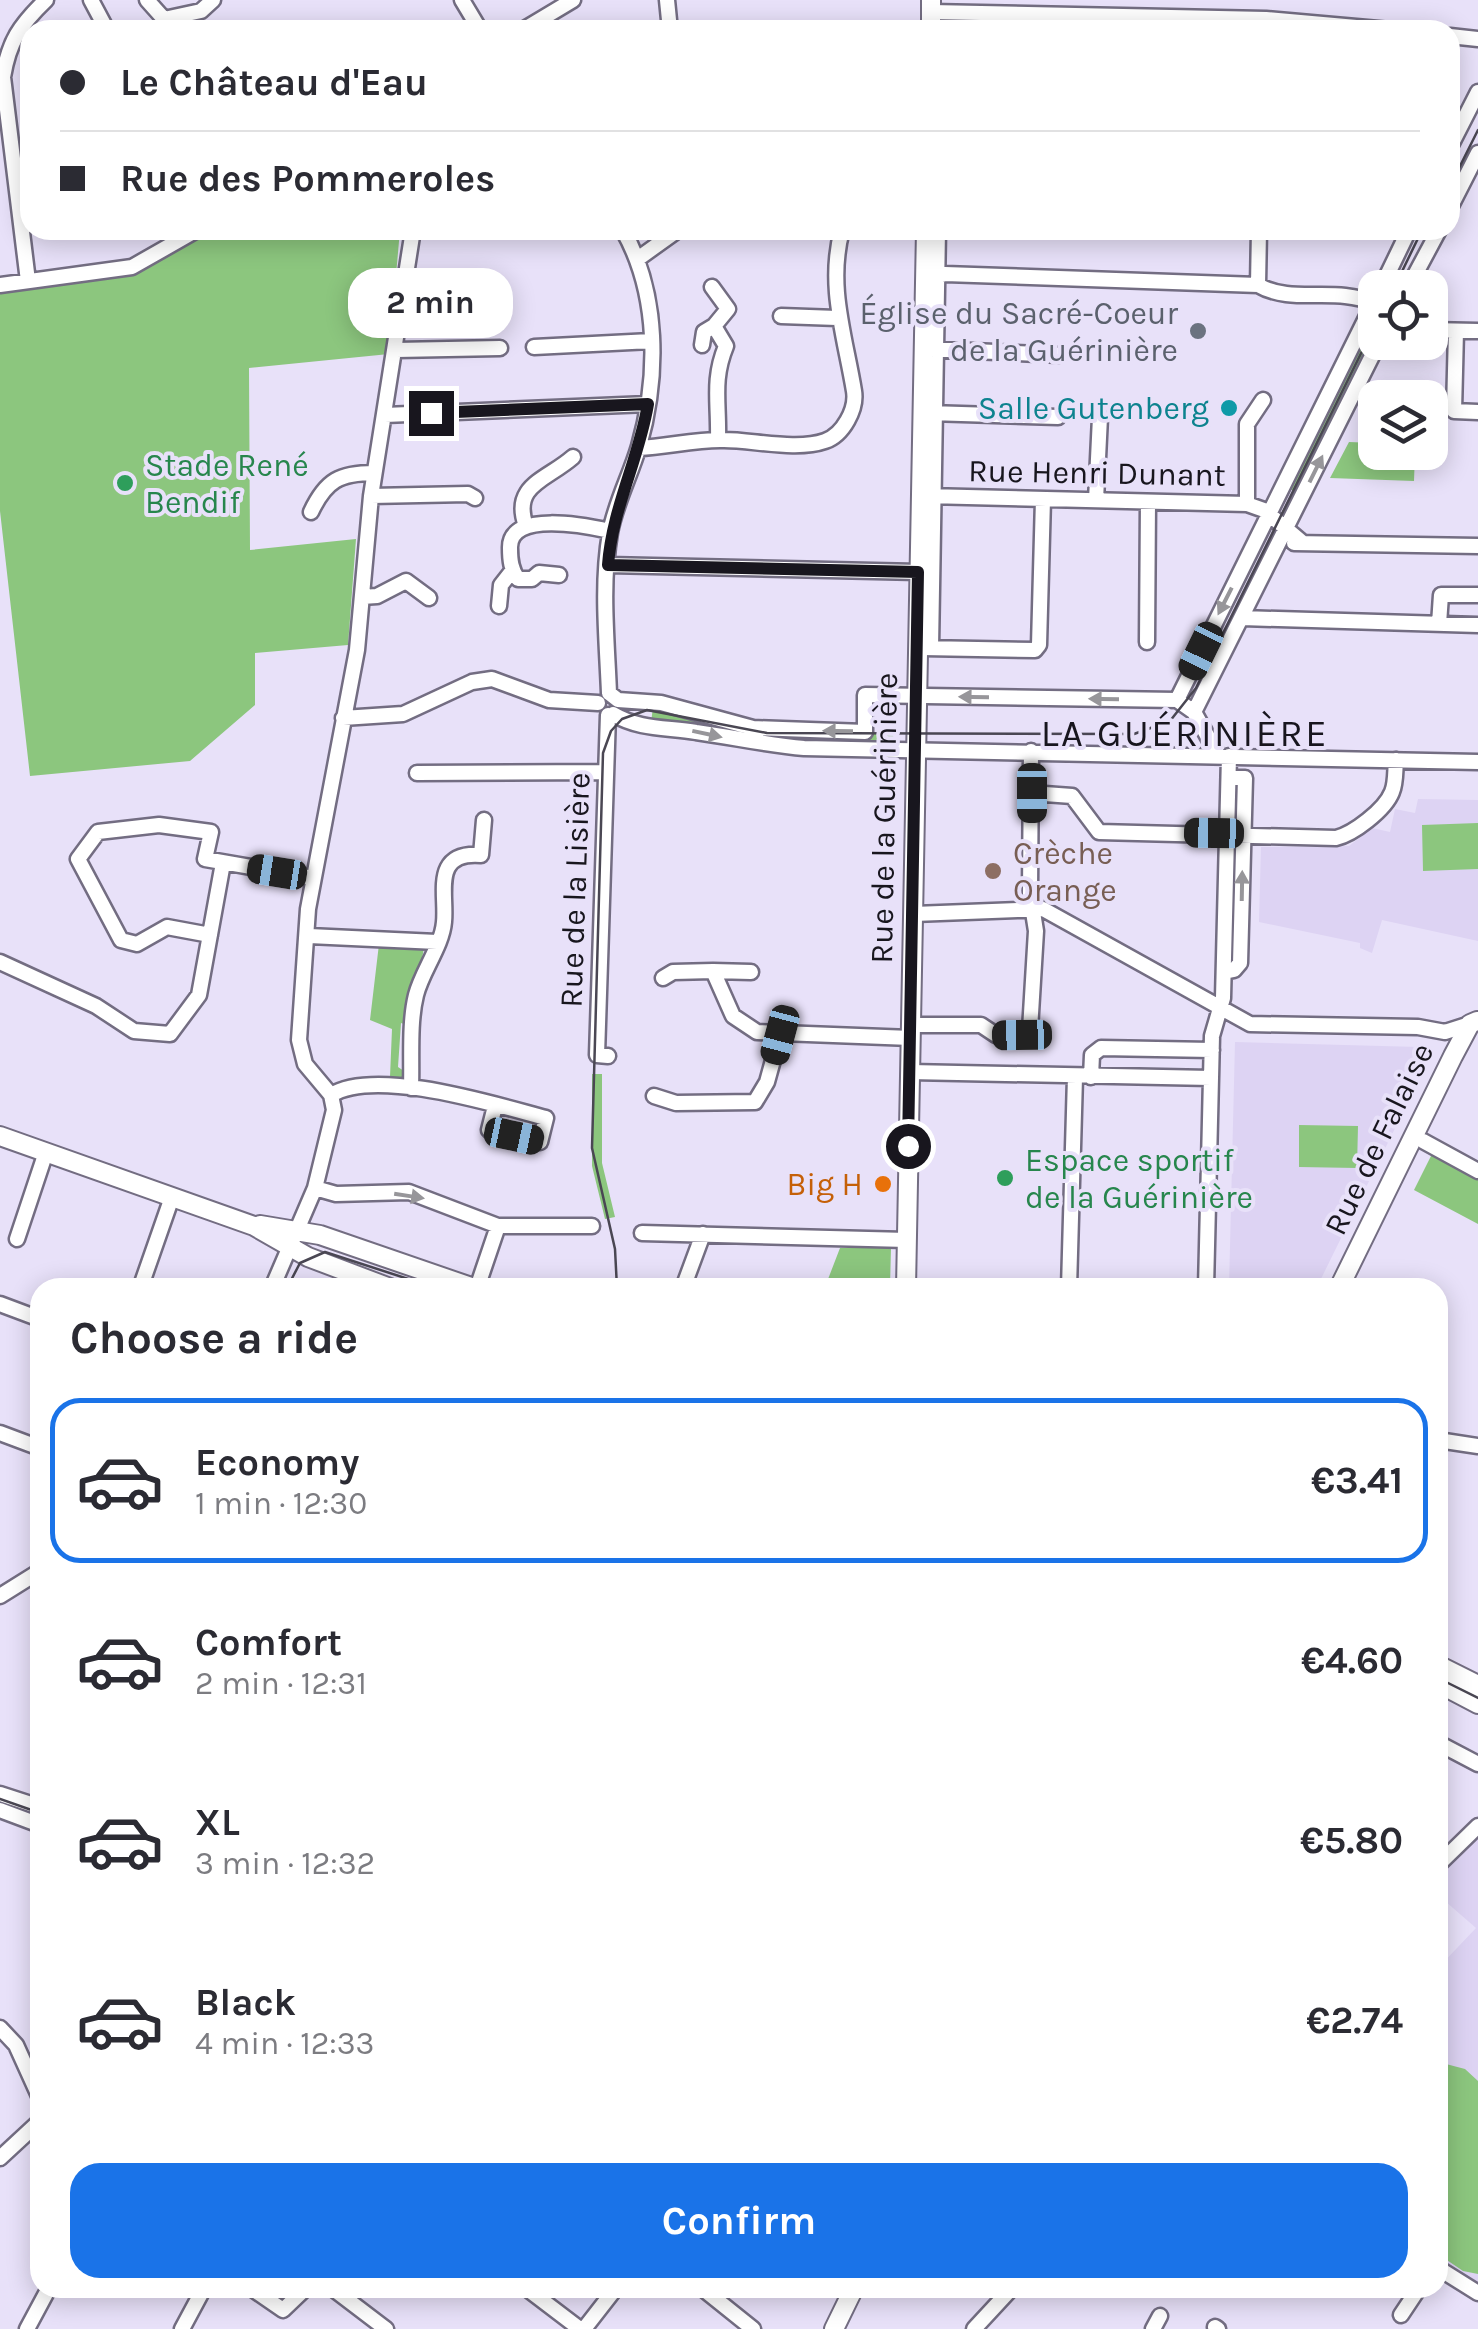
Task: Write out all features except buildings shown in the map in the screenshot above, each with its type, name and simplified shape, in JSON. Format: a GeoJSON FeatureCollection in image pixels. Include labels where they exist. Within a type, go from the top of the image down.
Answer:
{"type":"FeatureCollection","features":[{"type":"Feature","properties":{"kind":"main road","name":"Rue de la Guérinière"},"geometry":{"type":"LineString","coordinates":[[906,1278],[917,696],[924,648],[918,572],[927,496],[931,278],[927,240]]}},
{"type":"Feature","properties":{"kind":"main road","name":"Rue de Falaise"},"geometry":{"type":"LineString","coordinates":[[1344,1278],[1454,1049],[1475,1037],[1475,1021]]}},
{"type":"Feature","properties":{"kind":"main road"},"geometry":{"type":"LineString","coordinates":[[1356,1278],[1422,1142],[1454,1049]]}},
{"type":"Feature","properties":{"kind":"main road"},"geometry":{"type":"LineString","coordinates":[[0,1136],[290,1239],[370,1278]]}},
{"type":"Feature","properties":{"kind":"main road"},"geometry":{"type":"LineString","coordinates":[[290,1239],[327,1236],[447,1278]]}},
{"type":"Feature","properties":{"kind":"main road"},"geometry":{"type":"LineString","coordinates":[[1448,1670],[1478,1686]]}},
{"type":"Feature","properties":{"kind":"main road"},"geometry":{"type":"LineString","coordinates":[[1448,1689],[1478,1704]]}},
{"type":"Feature","properties":{"kind":"main road"},"geometry":{"type":"LineString","coordinates":[[834,2329],[849,2298]]}},
{"type":"Feature","properties":{"kind":"street"},"geometry":{"type":"LineString","coordinates":[[25,20],[46,0]]}},
{"type":"Feature","properties":{"kind":"street"},"geometry":{"type":"LineString","coordinates":[[147,0],[164,20],[201,11],[213,0]]}},
{"type":"Feature","properties":{"kind":"street"},"geometry":{"type":"LineString","coordinates":[[539,20],[572,0]]}},
{"type":"Feature","properties":{"kind":"street"},"geometry":{"type":"LineString","coordinates":[[934,13],[1145,20]]}},
{"type":"Feature","properties":{"kind":"street"},"geometry":{"type":"LineString","coordinates":[[20,25],[8,46],[3,77],[20,216]]}},
{"type":"Feature","properties":{"kind":"street"},"geometry":{"type":"LineString","coordinates":[[1460,128],[1478,92]]}},
{"type":"Feature","properties":{"kind":"street"},"geometry":{"type":"LineString","coordinates":[[1460,188],[1478,153]]}},
{"type":"Feature","properties":{"kind":"street"},"geometry":{"type":"LineString","coordinates":[[23,240],[28,281]]}},
{"type":"Feature","properties":{"kind":"street"},"geometry":{"type":"LineString","coordinates":[[0,285],[132,267],[179,240]]}},
{"type":"Feature","properties":{"kind":"street"},"geometry":{"type":"LineString","coordinates":[[276,1278],[315,1188],[334,1110],[331,1095],[310,1072],[298,1040],[312,878],[355,664],[374,473],[412,240]]}},
{"type":"Feature","properties":{"kind":"street"},"geometry":{"type":"LineString","coordinates":[[629,240],[639,258],[664,240]]}},
{"type":"Feature","properties":{"kind":"street"},"geometry":{"type":"LineString","coordinates":[[639,448],[718,440],[816,443],[833,437],[849,416],[854,396],[837,318],[839,240]]}},
{"type":"Feature","properties":{"kind":"street"},"geometry":{"type":"LineString","coordinates":[[937,240],[931,278],[1258,284],[1272,293],[1358,297]]}},
{"type":"Feature","properties":{"kind":"street"},"geometry":{"type":"LineString","coordinates":[[1258,284],[1259,240]]}},
{"type":"Feature","properties":{"kind":"street"},"geometry":{"type":"LineString","coordinates":[[1390,270],[1404,240]]}},
{"type":"Feature","properties":{"kind":"street"},"geometry":{"type":"LineString","coordinates":[[1417,270],[1433,240]]}},
{"type":"Feature","properties":{"kind":"street","name":"Rue de la Lisière"},"geometry":{"type":"LineString","coordinates":[[608,1056],[597,1055],[609,705],[608,565],[610,530],[639,448],[648,404],[652,341],[639,258]]}},
{"type":"Feature","properties":{"kind":"street"},"geometry":{"type":"LineString","coordinates":[[702,345],[704,332],[728,310],[712,288]]}},
{"type":"Feature","properties":{"kind":"street"},"geometry":{"type":"LineString","coordinates":[[781,316],[837,318]]}},
{"type":"Feature","properties":{"kind":"street"},"geometry":{"type":"LineString","coordinates":[[714,326],[726,346],[714,376],[719,396],[718,440]]}},
{"type":"Feature","properties":{"kind":"street"},"geometry":{"type":"LineString","coordinates":[[1448,330],[1478,331]]}},
{"type":"Feature","properties":{"kind":"street"},"geometry":{"type":"LineString","coordinates":[[1456,330],[1454,411],[1478,412]]}},
{"type":"Feature","properties":{"kind":"street"},"geometry":{"type":"LineString","coordinates":[[1177,700],[1358,333]]}},
{"type":"Feature","properties":{"kind":"street"},"geometry":{"type":"LineString","coordinates":[[534,346],[652,341]]}},
{"type":"Feature","properties":{"kind":"street"},"geometry":{"type":"LineString","coordinates":[[396,350],[500,348]]}},
{"type":"Feature","properties":{"kind":"street"},"geometry":{"type":"LineString","coordinates":[[930,349],[1060,355]]}},
{"type":"Feature","properties":{"kind":"street"},"geometry":{"type":"LineString","coordinates":[[1194,712],[1370,360]]}},
{"type":"Feature","properties":{"kind":"street"},"geometry":{"type":"LineString","coordinates":[[1247,504],[1247,424],[1263,400]]}},
{"type":"Feature","properties":{"kind":"street"},"geometry":{"type":"LineString","coordinates":[[385,415],[648,404]]}},
{"type":"Feature","properties":{"kind":"street"},"geometry":{"type":"LineString","coordinates":[[928,413],[1058,416]]}},
{"type":"Feature","properties":{"kind":"street"},"geometry":{"type":"LineString","coordinates":[[1096,500],[1100,418]]}},
{"type":"Feature","properties":{"kind":"street"},"geometry":{"type":"LineString","coordinates":[[526,526],[520,511],[522,499],[536,482],[548,478],[573,457]]}},
{"type":"Feature","properties":{"kind":"street"},"geometry":{"type":"LineString","coordinates":[[311,512],[324,488],[339,475],[374,473]]}},
{"type":"Feature","properties":{"kind":"street"},"geometry":{"type":"LineString","coordinates":[[371,496],[468,494],[475,498]]}},
{"type":"Feature","properties":{"kind":"street"},"geometry":{"type":"LineString","coordinates":[[927,496],[924,648],[1035,650],[1040,645],[1043,499]]}},
{"type":"Feature","properties":{"kind":"street","name":"Rue Henri Dunant"},"geometry":{"type":"LineString","coordinates":[[927,496],[1247,504],[1269,514],[1284,534]]}},
{"type":"Feature","properties":{"kind":"street"},"geometry":{"type":"LineString","coordinates":[[1147,642],[1148,502]]}},
{"type":"Feature","properties":{"kind":"street"},"geometry":{"type":"LineString","coordinates":[[499,606],[500,585],[512,571],[510,542],[514,532],[526,526],[568,523],[610,530]]}},
{"type":"Feature","properties":{"kind":"street"},"geometry":{"type":"LineString","coordinates":[[1284,534],[1302,542],[1478,546]]}},
{"type":"Feature","properties":{"kind":"street"},"geometry":{"type":"LineString","coordinates":[[608,565],[918,572]]}},
{"type":"Feature","properties":{"kind":"street"},"geometry":{"type":"LineString","coordinates":[[512,571],[525,581],[538,573],[559,575]]}},
{"type":"Feature","properties":{"kind":"street"},"geometry":{"type":"LineString","coordinates":[[362,598],[377,596],[406,581],[428,598]]}},
{"type":"Feature","properties":{"kind":"street"},"geometry":{"type":"LineString","coordinates":[[1439,624],[1441,595],[1478,595]]}},
{"type":"Feature","properties":{"kind":"street"},"geometry":{"type":"LineString","coordinates":[[1242,618],[1478,625]]}},
{"type":"Feature","properties":{"kind":"street"},"geometry":{"type":"LineString","coordinates":[[343,718],[404,714],[472,682],[492,679],[549,700],[661,704],[753,728],[864,732],[866,694],[1177,700],[1194,712],[1207,740],[1224,756],[1228,778],[1224,972],[1221,1010],[1213,1028],[1206,1278]]}},
{"type":"Feature","properties":{"kind":"street"},"geometry":{"type":"LineString","coordinates":[[609,705],[635,726],[699,732],[750,744],[1478,762]]}},
{"type":"Feature","properties":{"kind":"street"},"geometry":{"type":"LineString","coordinates":[[1189,755],[1207,740]]}},
{"type":"Feature","properties":{"kind":"street"},"geometry":{"type":"LineString","coordinates":[[713,971],[742,1026],[780,1035],[981,1025],[996,1035],[1029,1032],[1036,931],[1031,909],[1032,751]]}},
{"type":"Feature","properties":{"kind":"street"},"geometry":{"type":"LineString","coordinates":[[1032,793],[1072,796],[1099,832],[1343,837],[1392,794],[1396,760]]}},
{"type":"Feature","properties":{"kind":"street"},"geometry":{"type":"LineString","coordinates":[[417,773],[606,772]]}},
{"type":"Feature","properties":{"kind":"street"},"geometry":{"type":"LineString","coordinates":[[1224,972],[1234,970],[1240,962],[1245,778],[1228,778]]}},
{"type":"Feature","properties":{"kind":"street"},"geometry":{"type":"LineString","coordinates":[[411,1088],[416,996],[444,922],[440,903],[444,874],[460,858],[481,855],[484,820]]}},
{"type":"Feature","properties":{"kind":"street"},"geometry":{"type":"LineString","coordinates":[[210,935],[168,928],[137,944],[121,940],[78,859],[98,832],[158,825],[211,832],[205,860],[312,878]]}},
{"type":"Feature","properties":{"kind":"street"},"geometry":{"type":"LineString","coordinates":[[0,962],[96,1006],[134,1031],[160,1036],[178,1027],[199,994],[223,862]]}},
{"type":"Feature","properties":{"kind":"street"},"geometry":{"type":"LineString","coordinates":[[914,914],[968,915],[982,908],[1043,908],[1221,1010],[1254,1024],[1418,1027],[1454,1049],[1475,1021]]}},
{"type":"Feature","properties":{"kind":"street"},"geometry":{"type":"LineString","coordinates":[[309,936],[437,942]]}},
{"type":"Feature","properties":{"kind":"street"},"geometry":{"type":"LineString","coordinates":[[662,978],[686,970],[751,972]]}},
{"type":"Feature","properties":{"kind":"street"},"geometry":{"type":"LineString","coordinates":[[654,1096],[676,1103],[755,1102],[767,1082],[780,1035]]}},
{"type":"Feature","properties":{"kind":"street"},"geometry":{"type":"LineString","coordinates":[[1091,1077],[1092,1055],[1098,1049],[1212,1050]]}},
{"type":"Feature","properties":{"kind":"street"},"geometry":{"type":"LineString","coordinates":[[910,1072],[1211,1078]]}},
{"type":"Feature","properties":{"kind":"street"},"geometry":{"type":"LineString","coordinates":[[1069,1278],[1074,1077]]}},
{"type":"Feature","properties":{"kind":"street"},"geometry":{"type":"LineString","coordinates":[[331,1095],[348,1086],[411,1088],[495,1106]]}},
{"type":"Feature","properties":{"kind":"street"},"geometry":{"type":"LineString","coordinates":[[1422,1142],[1478,1171]]}},
{"type":"Feature","properties":{"kind":"street"},"geometry":{"type":"LineString","coordinates":[[16,1239],[46,1152]]}},
{"type":"Feature","properties":{"kind":"street"},"geometry":{"type":"LineString","coordinates":[[315,1188],[336,1194],[410,1192],[498,1226],[592,1226]]}},
{"type":"Feature","properties":{"kind":"street"},"geometry":{"type":"LineString","coordinates":[[144,1278],[172,1197]]}},
{"type":"Feature","properties":{"kind":"street"},"geometry":{"type":"LineString","coordinates":[[480,1278],[498,1226]]}},
{"type":"Feature","properties":{"kind":"street"},"geometry":{"type":"LineString","coordinates":[[642,1233],[907,1240]]}},
{"type":"Feature","properties":{"kind":"street"},"geometry":{"type":"LineString","coordinates":[[686,1278],[703,1234]]}},
{"type":"Feature","properties":{"kind":"street"},"geometry":{"type":"LineString","coordinates":[[0,1304],[30,1316]]}},
{"type":"Feature","properties":{"kind":"street"},"geometry":{"type":"LineString","coordinates":[[0,1433],[30,1444]]}},
{"type":"Feature","properties":{"kind":"street"},"geometry":{"type":"LineString","coordinates":[[1448,1442],[1478,1446]]}},
{"type":"Feature","properties":{"kind":"street"},"geometry":{"type":"LineString","coordinates":[[0,1596],[30,1577]]}},
{"type":"Feature","properties":{"kind":"street"},"geometry":{"type":"LineString","coordinates":[[1448,1748],[1478,1764]]}},
{"type":"Feature","properties":{"kind":"street"},"geometry":{"type":"LineString","coordinates":[[0,1794],[30,1804]]}},
{"type":"Feature","properties":{"kind":"street"},"geometry":{"type":"LineString","coordinates":[[0,1810],[30,1821]]}},
{"type":"Feature","properties":{"kind":"street"},"geometry":{"type":"LineString","coordinates":[[1448,1856],[1478,1826]]}},
{"type":"Feature","properties":{"kind":"street"},"geometry":{"type":"LineString","coordinates":[[0,2028],[16,2045],[30,2076]]}},
{"type":"Feature","properties":{"kind":"street"},"geometry":{"type":"LineString","coordinates":[[0,2158],[30,2130]]}},
{"type":"Feature","properties":{"kind":"street"},"geometry":{"type":"LineString","coordinates":[[1448,2274],[1478,2293]]}},
{"type":"Feature","properties":{"kind":"street"},"geometry":{"type":"LineString","coordinates":[[28,2329],[44,2298]]}},
{"type":"Feature","properties":{"kind":"street"},"geometry":{"type":"LineString","coordinates":[[182,2329],[199,2298]]}},
{"type":"Feature","properties":{"kind":"street"},"geometry":{"type":"LineString","coordinates":[[266,2298],[283,2310],[296,2298]]}},
{"type":"Feature","properties":{"kind":"street"},"geometry":{"type":"LineString","coordinates":[[345,2298],[386,2329]]}},
{"type":"Feature","properties":{"kind":"street"},"geometry":{"type":"LineString","coordinates":[[540,2298],[582,2329],[608,2298]]}},
{"type":"Feature","properties":{"kind":"street"},"geometry":{"type":"LineString","coordinates":[[715,2298],[754,2329]]}},
{"type":"Feature","properties":{"kind":"street"},"geometry":{"type":"LineString","coordinates":[[974,2329],[1003,2298]]}},
{"type":"Feature","properties":{"kind":"street"},"geometry":{"type":"LineString","coordinates":[[1400,2315],[1412,2298]]}},
{"type":"Feature","properties":{"kind":"shaded area"},"geometry":{"type":"Polygon","coordinates":[[[1418,799],[1478,800],[1478,941],[1382,920],[1372,953],[1360,948],[1360,943],[1259,922],[1261,847],[1349,846],[1372,828],[1390,832],[1395,809],[1415,813],[1418,799]]]}},
{"type":"Feature","properties":{"kind":"shaded area"},"geometry":{"type":"Polygon","coordinates":[[[1235,1042],[1419,1047],[1432,1053],[1321,1278],[1229,1278],[1235,1042]]]}},
{"type":"Feature","properties":{"kind":"shaded area"},"geometry":{"type":"Polygon","coordinates":[[[1478,1837],[1478,2284],[1448,2264],[1448,1957],[1476,1928],[1448,1904],[1448,1866],[1478,1837]]]}},
{"type":"Feature","properties":{"kind":"green space","name":"Stade René Bendif"},"geometry":{"type":"Polygon","coordinates":[[[190,240],[399,240],[389,354],[249,368],[250,550],[356,539],[348,645],[255,653],[255,705],[190,761],[30,776],[0,511],[0,293],[122,276],[190,240]]]}},
{"type":"Feature","properties":{"kind":"green space"},"geometry":{"type":"Polygon","coordinates":[[[1358,344],[1358,360],[1366,360],[1300,494],[1286,487],[1358,344]]]}},
{"type":"Feature","properties":{"kind":"green space"},"geometry":{"type":"Polygon","coordinates":[[[1349,442],[1358,442],[1358,470],[1414,470],[1414,481],[1330,478],[1349,442]]]}},
{"type":"Feature","properties":{"kind":"green space"},"geometry":{"type":"Polygon","coordinates":[[[653,707],[782,732],[893,734],[894,746],[781,742],[651,723],[653,707]]]}},
{"type":"Feature","properties":{"kind":"green space"},"geometry":{"type":"Polygon","coordinates":[[[1478,823],[1478,869],[1423,871],[1422,825],[1478,823]]]}},
{"type":"Feature","properties":{"kind":"green space"},"geometry":{"type":"Polygon","coordinates":[[[425,943],[409,1026],[401,1023],[398,1067],[407,1073],[399,1082],[385,1081],[390,1077],[392,1029],[370,1020],[379,944],[425,943]]]}},
{"type":"Feature","properties":{"kind":"green space"},"geometry":{"type":"Polygon","coordinates":[[[592,1074],[602,1074],[602,1163],[615,1217],[605,1219],[592,1166],[592,1074]]]}},
{"type":"Feature","properties":{"kind":"green space"},"geometry":{"type":"Polygon","coordinates":[[[1299,1125],[1358,1126],[1357,1168],[1299,1167],[1299,1125]]]}},
{"type":"Feature","properties":{"kind":"green space"},"geometry":{"type":"Polygon","coordinates":[[[1433,1152],[1478,1176],[1478,1224],[1414,1190],[1433,1152]]]}},
{"type":"Feature","properties":{"kind":"green space"},"geometry":{"type":"Polygon","coordinates":[[[840,1248],[891,1248],[890,1278],[828,1278],[840,1248]]]}},
{"type":"Feature","properties":{"kind":"green space"},"geometry":{"type":"Polygon","coordinates":[[[1448,2065],[1465,2069],[1478,2081],[1478,2274],[1463,2271],[1448,2261],[1448,2065]]]}},
{"type":"Feature","properties":{"kind":"tram line"},"geometry":{"type":"LineString","coordinates":[[1460,166],[1478,130]]}},
{"type":"Feature","properties":{"kind":"tram line"},"geometry":{"type":"LineString","coordinates":[[1403,270],[1417,240]]}},
{"type":"Feature","properties":{"kind":"tram line"},"geometry":{"type":"LineString","coordinates":[[616,1278],[615,1249],[592,1148],[603,753],[611,731],[622,719],[647,710],[767,733],[1134,734],[1170,721],[1196,688],[1358,359]]}},
{"type":"Feature","properties":{"kind":"tram line"},"geometry":{"type":"LineString","coordinates":[[292,1278],[300,1263],[325,1252],[405,1278]]}},
{"type":"Feature","properties":{"kind":"tram line"},"geometry":{"type":"LineString","coordinates":[[1448,1683],[1478,1698]]}},
{"type":"Feature","properties":{"kind":"tram line"},"geometry":{"type":"LineString","coordinates":[[0,1799],[30,1810]]}},
{"type":"Feature","properties":{"kind":"place","name":"Église du Sacré-Coeur de la Guérinière"},"geometry":{"type":"Point","coordinates":[1198,331]}},
{"type":"Feature","properties":{"kind":"place","name":"Salle Gutenberg"},"geometry":{"type":"Point","coordinates":[1229,408]}},
{"type":"Feature","properties":{"kind":"place","name":"Stade René Bendif"},"geometry":{"type":"Point","coordinates":[125,483]}},
{"type":"Feature","properties":{"kind":"place","name":"Crèche Orange"},"geometry":{"type":"Point","coordinates":[993,871]}},
{"type":"Feature","properties":{"kind":"place","name":"Espace sportif de la Guérinière"},"geometry":{"type":"Point","coordinates":[1005,1178]}},
{"type":"Feature","properties":{"kind":"place","name":"Big H"},"geometry":{"type":"Point","coordinates":[883,1184]}},
{"type":"Feature","properties":{"kind":"district","name":"LA GUÉRINIÈRE"},"geometry":{"type":"Point","coordinates":[1185,733]}},
{"type":"Feature","properties":{"kind":"route"},"geometry":{"type":"LineString","coordinates":[[431,413],[648,404],[639,448],[610,530],[608,565],[918,572],[918,751],[908,1146]]}}]}
